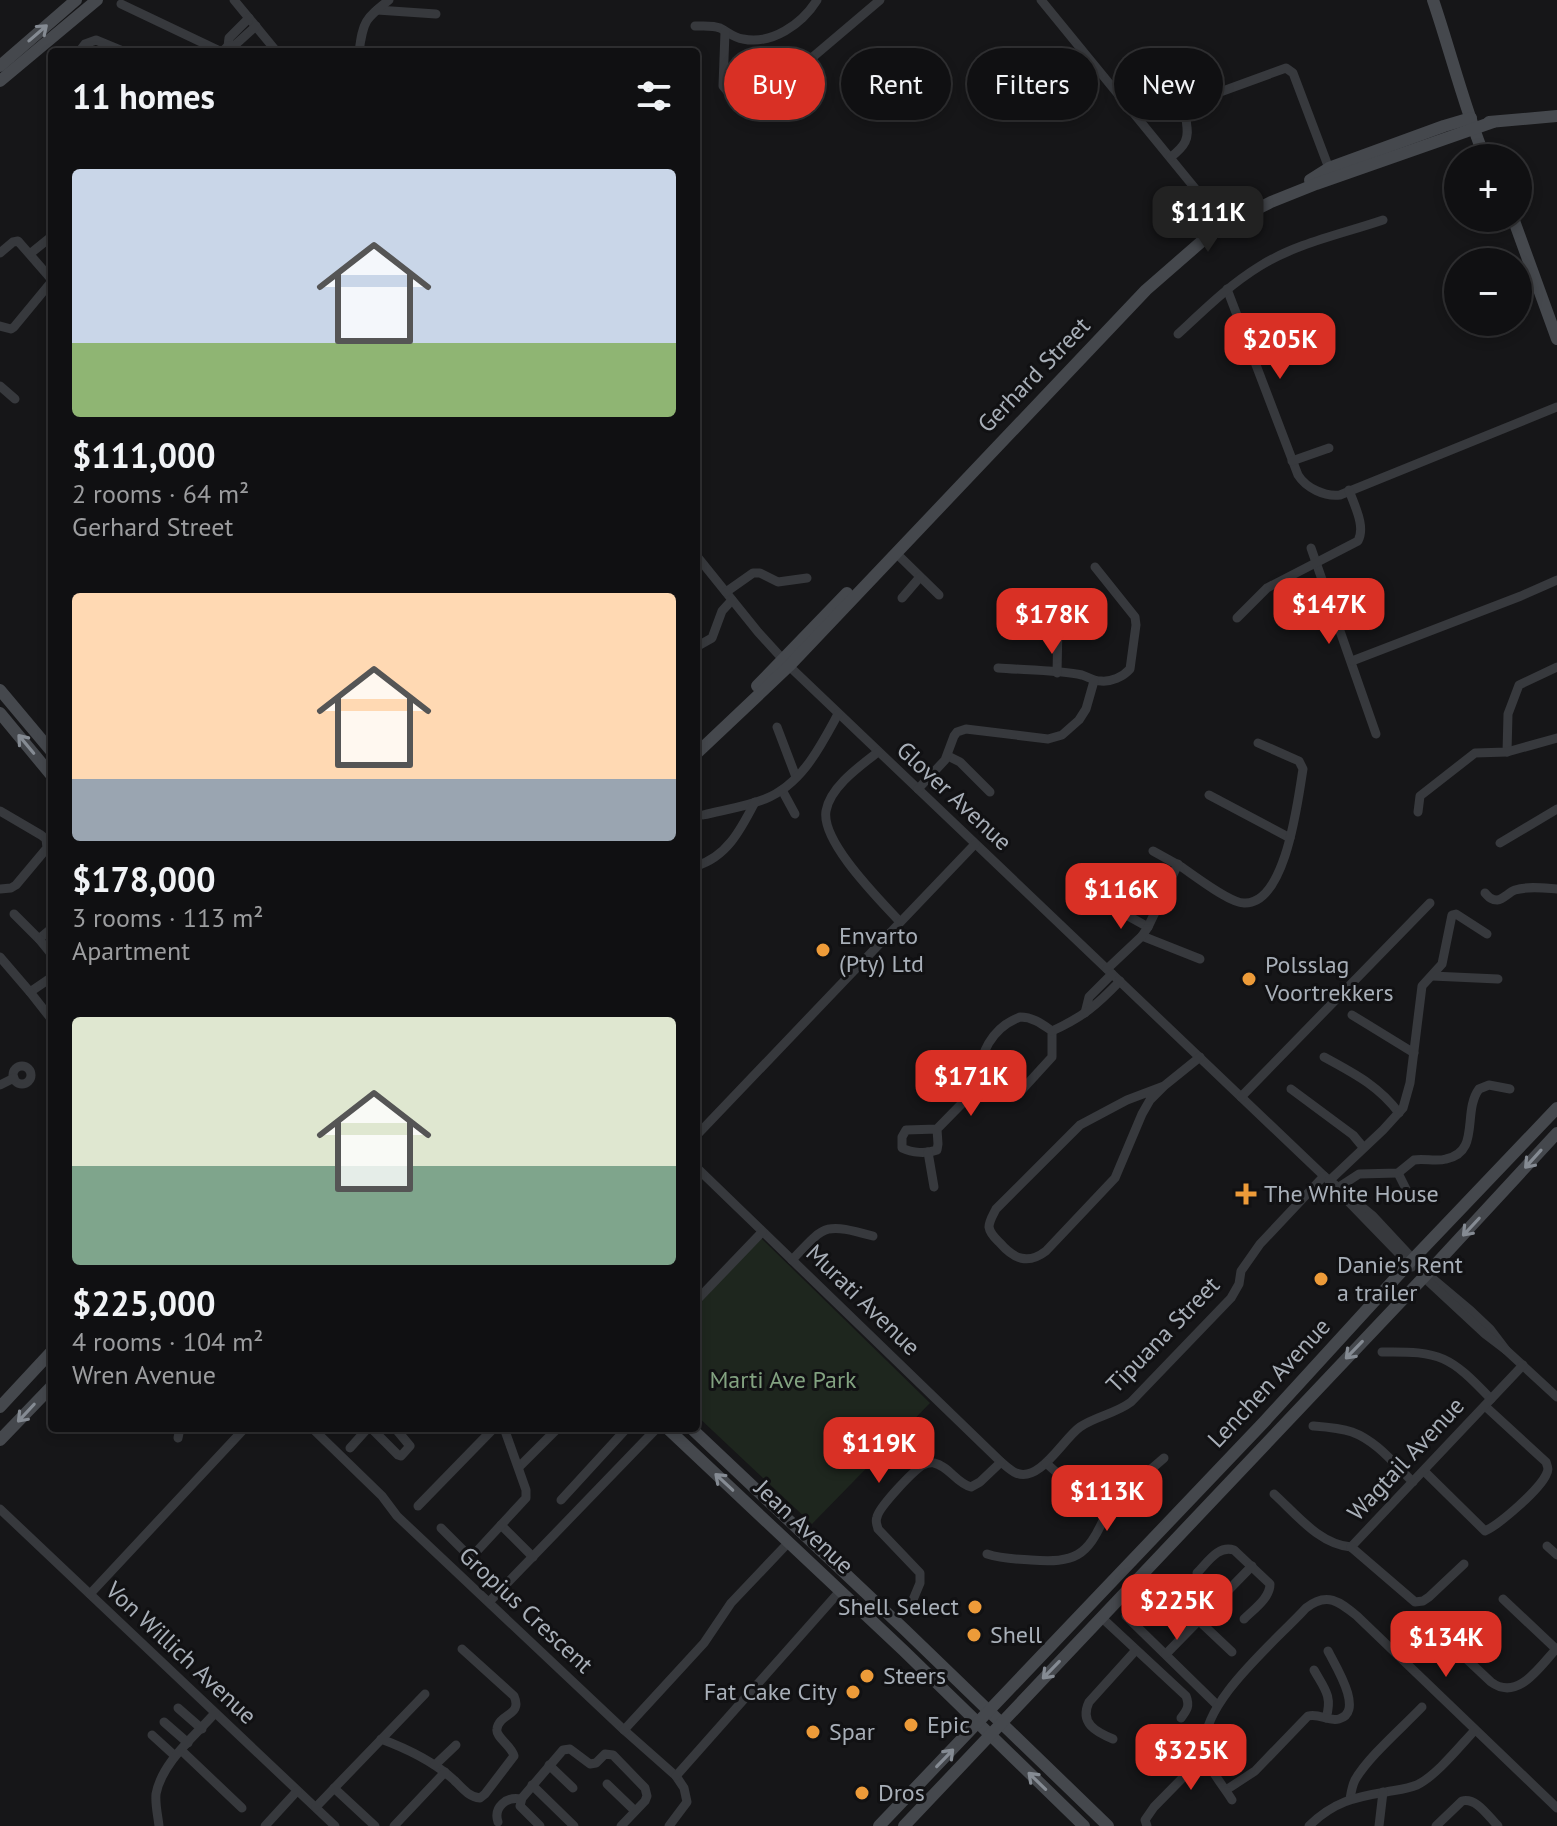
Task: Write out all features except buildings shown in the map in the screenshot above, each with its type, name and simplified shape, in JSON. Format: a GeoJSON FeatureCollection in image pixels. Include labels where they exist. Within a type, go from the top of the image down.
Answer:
{"type":"FeatureCollection","features":[{"type":"Feature","properties":{"kind":"main road"},"geometry":{"type":"LineString","coordinates":[[0,66],[76,0]]}},
{"type":"Feature","properties":{"kind":"main road"},"geometry":{"type":"LineString","coordinates":[[0,81],[97,0]]}},
{"type":"Feature","properties":{"kind":"main road"},"geometry":{"type":"LineString","coordinates":[[1433,0],[1457,79],[1487,144]]}},
{"type":"Feature","properties":{"kind":"main road","name":"Gerhard Street"},"geometry":{"type":"LineString","coordinates":[[700,743],[786,663],[1141,289],[1222,222],[1268,197],[1444,126],[1557,116]]}},
{"type":"Feature","properties":{"kind":"main road"},"geometry":{"type":"LineString","coordinates":[[1479,124],[1483,144]]}},
{"type":"Feature","properties":{"kind":"main road","name":"Gerhard Street"},"geometry":{"type":"LineString","coordinates":[[700,750],[896,553],[1146,290],[1222,222]]}},
{"type":"Feature","properties":{"kind":"main road"},"geometry":{"type":"LineString","coordinates":[[1518,232],[1557,339]]}},
{"type":"Feature","properties":{"kind":"main road"},"geometry":{"type":"LineString","coordinates":[[0,690],[48,747]]}},
{"type":"Feature","properties":{"kind":"main road"},"geometry":{"type":"LineString","coordinates":[[0,713],[48,771]]}},
{"type":"Feature","properties":{"kind":"main road","name":"Lenchen Avenue"},"geometry":{"type":"LineString","coordinates":[[879,1826],[1264,1422],[1557,1108]]}},
{"type":"Feature","properties":{"kind":"main road","name":"Lenchen Avenue"},"geometry":{"type":"LineString","coordinates":[[904,1826],[1555,1138]]}},
{"type":"Feature","properties":{"kind":"main road"},"geometry":{"type":"LineString","coordinates":[[0,1407],[48,1355]]}},
{"type":"Feature","properties":{"kind":"main road"},"geometry":{"type":"LineString","coordinates":[[0,1440],[48,1390]]}},
{"type":"Feature","properties":{"kind":"main road","name":"Jean Avenue"},"geometry":{"type":"LineString","coordinates":[[671,1432],[1084,1826]]}},
{"type":"Feature","properties":{"kind":"main road","name":"Jean Avenue"},"geometry":{"type":"LineString","coordinates":[[695,1432],[1108,1826]]}},
{"type":"Feature","properties":{"kind":"main road"},"geometry":{"type":"LineString","coordinates":[[869,1598],[883,1621],[880,1628]]}},
{"type":"Feature","properties":{"kind":"main road"},"geometry":{"type":"LineString","coordinates":[[1071,1791],[1076,1804],[1098,1826]]}},
{"type":"Feature","properties":{"kind":"street"},"geometry":{"type":"LineString","coordinates":[[234,0],[274,48]]}},
{"type":"Feature","properties":{"kind":"street"},"geometry":{"type":"LineString","coordinates":[[360,48],[365,21],[389,0]]}},
{"type":"Feature","properties":{"kind":"street"},"geometry":{"type":"LineString","coordinates":[[695,26],[717,27],[740,39],[754,41],[775,36],[796,23],[817,0]]}},
{"type":"Feature","properties":{"kind":"street"},"geometry":{"type":"LineString","coordinates":[[725,32],[723,86],[741,107],[748,108],[880,0]]}},
{"type":"Feature","properties":{"kind":"street"},"geometry":{"type":"LineString","coordinates":[[1041,0],[1222,222]]}},
{"type":"Feature","properties":{"kind":"street"},"geometry":{"type":"LineString","coordinates":[[121,4],[214,48]]}},
{"type":"Feature","properties":{"kind":"street"},"geometry":{"type":"LineString","coordinates":[[377,10],[436,14]]}},
{"type":"Feature","properties":{"kind":"street"},"geometry":{"type":"LineString","coordinates":[[226,48],[235,45],[253,22]]}},
{"type":"Feature","properties":{"kind":"street"},"geometry":{"type":"LineString","coordinates":[[82,48],[96,40],[115,48]]}},
{"type":"Feature","properties":{"kind":"street"},"geometry":{"type":"LineString","coordinates":[[1171,157],[1187,137],[1185,112],[1190,103],[1286,68],[1293,73],[1331,173]]}},
{"type":"Feature","properties":{"kind":"street"},"geometry":{"type":"LineString","coordinates":[[1178,334],[1227,289],[1262,265],[1287,252],[1383,220]]}},
{"type":"Feature","properties":{"kind":"street"},"geometry":{"type":"LineString","coordinates":[[31,253],[48,239]]}},
{"type":"Feature","properties":{"kind":"street"},"geometry":{"type":"LineString","coordinates":[[0,253],[18,241],[48,275]]}},
{"type":"Feature","properties":{"kind":"street"},"geometry":{"type":"LineString","coordinates":[[0,326],[14,327],[48,285]]}},
{"type":"Feature","properties":{"kind":"street"},"geometry":{"type":"LineString","coordinates":[[1227,289],[1301,480],[1331,496],[1557,407]]}},
{"type":"Feature","properties":{"kind":"street"},"geometry":{"type":"LineString","coordinates":[[0,386],[15,399]]}},
{"type":"Feature","properties":{"kind":"street"},"geometry":{"type":"LineString","coordinates":[[1292,461],[1329,448]]}},
{"type":"Feature","properties":{"kind":"street"},"geometry":{"type":"LineString","coordinates":[[1237,618],[1267,588],[1358,541],[1362,534],[1361,527],[1349,490]]}},
{"type":"Feature","properties":{"kind":"street"},"geometry":{"type":"LineString","coordinates":[[1311,548],[1376,734]]}},
{"type":"Feature","properties":{"kind":"street"},"geometry":{"type":"LineString","coordinates":[[896,553],[939,595]]}},
{"type":"Feature","properties":{"kind":"street","name":"Glover Avenue"},"geometry":{"type":"LineString","coordinates":[[700,560],[786,663],[838,714],[1332,1182],[1425,1276],[1471,1311],[1506,1350],[1557,1397]]}},
{"type":"Feature","properties":{"kind":"street"},"geometry":{"type":"LineString","coordinates":[[998,668],[1081,675],[1094,681],[1122,677],[1130,669],[1136,625],[1134,613],[1095,567]]}},
{"type":"Feature","properties":{"kind":"street"},"geometry":{"type":"LineString","coordinates":[[700,645],[712,638],[729,596],[753,573],[778,582],[807,578]]}},
{"type":"Feature","properties":{"kind":"street"},"geometry":{"type":"LineString","coordinates":[[902,598],[920,577]]}},
{"type":"Feature","properties":{"kind":"street"},"geometry":{"type":"LineString","coordinates":[[1352,661],[1557,580]]}},
{"type":"Feature","properties":{"kind":"street"},"geometry":{"type":"LineString","coordinates":[[1057,673],[1058,626]]}},
{"type":"Feature","properties":{"kind":"street"},"geometry":{"type":"LineString","coordinates":[[1507,752],[1508,714],[1519,685],[1557,667]]}},
{"type":"Feature","properties":{"kind":"street"},"geometry":{"type":"LineString","coordinates":[[918,789],[948,756],[957,732],[966,729],[1048,739],[1062,735],[1086,709],[1094,681]]}},
{"type":"Feature","properties":{"kind":"street"},"geometry":{"type":"LineString","coordinates":[[703,815],[755,802],[782,790],[821,746],[838,714]]}},
{"type":"Feature","properties":{"kind":"street"},"geometry":{"type":"LineString","coordinates":[[777,727],[796,777]]}},
{"type":"Feature","properties":{"kind":"street"},"geometry":{"type":"LineString","coordinates":[[1418,812],[1420,796],[1470,756],[1481,752],[1507,752],[1557,738]]}},
{"type":"Feature","properties":{"kind":"street"},"geometry":{"type":"LineString","coordinates":[[1153,851],[1230,898],[1246,904],[1261,898],[1285,860],[1303,766],[1299,761],[1258,743]]}},
{"type":"Feature","properties":{"kind":"street"},"geometry":{"type":"LineString","coordinates":[[878,752],[836,790],[826,812],[830,834],[851,867],[900,922]]}},
{"type":"Feature","properties":{"kind":"street"},"geometry":{"type":"LineString","coordinates":[[948,756],[960,762],[990,792]]}},
{"type":"Feature","properties":{"kind":"street"},"geometry":{"type":"LineString","coordinates":[[782,790],[795,814]]}},
{"type":"Feature","properties":{"kind":"street"},"geometry":{"type":"LineString","coordinates":[[1209,795],[1290,838]]}},
{"type":"Feature","properties":{"kind":"street"},"geometry":{"type":"LineString","coordinates":[[700,864],[724,850],[755,802]]}},
{"type":"Feature","properties":{"kind":"street"},"geometry":{"type":"LineString","coordinates":[[1500,843],[1557,809]]}},
{"type":"Feature","properties":{"kind":"street"},"geometry":{"type":"LineString","coordinates":[[0,811],[41,835],[47,848],[16,885],[0,889]]}},
{"type":"Feature","properties":{"kind":"street"},"geometry":{"type":"LineString","coordinates":[[700,1133],[975,844]]}},
{"type":"Feature","properties":{"kind":"street"},"geometry":{"type":"LineString","coordinates":[[1085,1013],[1089,997],[1145,932],[1178,864]]}},
{"type":"Feature","properties":{"kind":"street"},"geometry":{"type":"LineString","coordinates":[[1485,893],[1497,900],[1511,891],[1557,889]]}},
{"type":"Feature","properties":{"kind":"street"},"geometry":{"type":"LineString","coordinates":[[1241,1097],[1430,903]]}},
{"type":"Feature","properties":{"kind":"street"},"geometry":{"type":"LineString","coordinates":[[1110,906],[1145,932],[1200,959]]}},
{"type":"Feature","properties":{"kind":"street"},"geometry":{"type":"LineString","coordinates":[[14,914],[48,950]]}},
{"type":"Feature","properties":{"kind":"street"},"geometry":{"type":"LineString","coordinates":[[1324,1057],[1373,1085],[1399,1113],[1407,1095],[1422,986],[1442,964],[1453,914],[1487,934]]}},
{"type":"Feature","properties":{"kind":"street"},"geometry":{"type":"LineString","coordinates":[[39,939],[48,931]]}},
{"type":"Feature","properties":{"kind":"street"},"geometry":{"type":"LineString","coordinates":[[0,957],[48,1015]]}},
{"type":"Feature","properties":{"kind":"street"},"geometry":{"type":"LineString","coordinates":[[1432,976],[1498,979]]}},
{"type":"Feature","properties":{"kind":"street"},"geometry":{"type":"LineString","coordinates":[[30,992],[48,980]]}},
{"type":"Feature","properties":{"kind":"street"},"geometry":{"type":"LineString","coordinates":[[1052,1031],[1076,1020],[1097,1005],[1120,981]]}},
{"type":"Feature","properties":{"kind":"street"},"geometry":{"type":"LineString","coordinates":[[1352,1015],[1414,1053]]}},
{"type":"Feature","properties":{"kind":"street"},"geometry":{"type":"LineString","coordinates":[[1027,1017],[1052,1031],[1052,1057],[1020,1092],[999,1094],[982,1083],[980,1074],[984,1050],[1006,1025],[1027,1017]]}},
{"type":"Feature","properties":{"kind":"street"},"geometry":{"type":"LineString","coordinates":[[1164,1086],[1127,1100],[1080,1125],[996,1209],[989,1228],[1005,1249],[1015,1256],[1028,1259],[1034,1259],[1046,1251],[1115,1178],[1147,1105],[1164,1086],[1200,1057]]}},
{"type":"Feature","properties":{"kind":"street"},"geometry":{"type":"LineString","coordinates":[[0,1085],[14,1078]]}},
{"type":"Feature","properties":{"kind":"street"},"geometry":{"type":"LineString","coordinates":[[937,1129],[938,1147],[934,1152],[902,1148],[903,1134],[911,1129],[937,1129],[982,1083]]}},
{"type":"Feature","properties":{"kind":"street"},"geometry":{"type":"LineString","coordinates":[[1332,1182],[1359,1174],[1398,1173],[1414,1160],[1446,1159],[1459,1154],[1468,1141],[1471,1106],[1479,1089],[1489,1085],[1510,1089]]}},
{"type":"Feature","properties":{"kind":"street"},"geometry":{"type":"LineString","coordinates":[[1291,1089],[1348,1131],[1363,1147]]}},
{"type":"Feature","properties":{"kind":"street","name":"Tipuana Street"},"geometry":{"type":"LineString","coordinates":[[1046,1463],[1077,1429],[1116,1412],[1137,1396],[1231,1298],[1239,1284],[1241,1271],[1260,1244],[1332,1182],[1399,1113]]}},
{"type":"Feature","properties":{"kind":"street"},"geometry":{"type":"LineString","coordinates":[[1539,1126],[1555,1138]]}},
{"type":"Feature","properties":{"kind":"street"},"geometry":{"type":"LineString","coordinates":[[928,1152],[934,1187]]}},
{"type":"Feature","properties":{"kind":"street","name":"Murati Avenue"},"geometry":{"type":"LineString","coordinates":[[700,1171],[1001,1462]]}},
{"type":"Feature","properties":{"kind":"street"},"geometry":{"type":"LineString","coordinates":[[1398,1173],[1408,1193]]}},
{"type":"Feature","properties":{"kind":"street"},"geometry":{"type":"LineString","coordinates":[[792,1260],[818,1233],[826,1229],[851,1230],[873,1236]]}},
{"type":"Feature","properties":{"kind":"street"},"geometry":{"type":"LineString","coordinates":[[700,1297],[762,1232]]}},
{"type":"Feature","properties":{"kind":"street"},"geometry":{"type":"LineString","coordinates":[[1382,1352],[1421,1353],[1451,1362],[1466,1373],[1488,1402],[1546,1462],[1548,1471],[1536,1488],[1485,1531],[1424,1471]]}},
{"type":"Feature","properties":{"kind":"street","name":"Wagtail Avenue"},"geometry":{"type":"LineString","coordinates":[[1274,1494],[1321,1537],[1334,1544],[1351,1547],[1523,1365]]}},
{"type":"Feature","properties":{"kind":"street"},"geometry":{"type":"LineString","coordinates":[[1313,1426],[1343,1429],[1363,1436],[1413,1482]]}},
{"type":"Feature","properties":{"kind":"street"},"geometry":{"type":"LineString","coordinates":[[90,1594],[241,1432]]}},
{"type":"Feature","properties":{"kind":"street","name":"Gropius Crescent"},"geometry":{"type":"LineString","coordinates":[[316,1432],[382,1496],[397,1516],[676,1776]]}},
{"type":"Feature","properties":{"kind":"street"},"geometry":{"type":"LineString","coordinates":[[350,1448],[365,1432]]}},
{"type":"Feature","properties":{"kind":"street"},"geometry":{"type":"LineString","coordinates":[[373,1432],[401,1456],[410,1446],[398,1432]]}},
{"type":"Feature","properties":{"kind":"street"},"geometry":{"type":"LineString","coordinates":[[418,1506],[490,1432]]}},
{"type":"Feature","properties":{"kind":"street"},"geometry":{"type":"LineString","coordinates":[[441,1528],[470,1554],[477,1551],[527,1497],[506,1432]]}},
{"type":"Feature","properties":{"kind":"street"},"geometry":{"type":"LineString","coordinates":[[519,1467],[554,1432]]}},
{"type":"Feature","properties":{"kind":"street"},"geometry":{"type":"LineString","coordinates":[[561,1500],[623,1432]]}},
{"type":"Feature","properties":{"kind":"street"},"geometry":{"type":"LineString","coordinates":[[489,1602],[653,1432]]}},
{"type":"Feature","properties":{"kind":"street"},"geometry":{"type":"LineString","coordinates":[[987,1554],[1042,1561],[1074,1557],[1093,1541],[1114,1502],[1164,1458]]}},
{"type":"Feature","properties":{"kind":"street"},"geometry":{"type":"LineString","coordinates":[[910,1607],[920,1583],[920,1573],[878,1529],[876,1519],[886,1502],[924,1464],[938,1464],[961,1483],[971,1487],[1001,1462],[1021,1475],[1035,1471],[1046,1463],[1105,1516]]}},
{"type":"Feature","properties":{"kind":"street","name":"Von Willich Avenue"},"geometry":{"type":"LineString","coordinates":[[0,1509],[316,1807],[321,1819],[335,1826]]}},
{"type":"Feature","properties":{"kind":"street"},"geometry":{"type":"LineString","coordinates":[[501,1525],[533,1557]]}},
{"type":"Feature","properties":{"kind":"street"},"geometry":{"type":"LineString","coordinates":[[624,1730],[704,1643],[731,1603],[788,1543]]}},
{"type":"Feature","properties":{"kind":"street"},"geometry":{"type":"LineString","coordinates":[[1547,1546],[1557,1555]]}},
{"type":"Feature","properties":{"kind":"street"},"geometry":{"type":"LineString","coordinates":[[1351,1547],[1415,1602],[1429,1597],[1464,1564]]}},
{"type":"Feature","properties":{"kind":"street"},"geometry":{"type":"LineString","coordinates":[[1197,1573],[1219,1551],[1227,1548],[1234,1550],[1252,1566],[1271,1588],[1263,1601],[1244,1619]]}},
{"type":"Feature","properties":{"kind":"street"},"geometry":{"type":"LineString","coordinates":[[1166,1654],[1252,1566]]}},
{"type":"Feature","properties":{"kind":"street"},"geometry":{"type":"LineString","coordinates":[[1160,1584],[1232,1652]]}},
{"type":"Feature","properties":{"kind":"street"},"geometry":{"type":"LineString","coordinates":[[669,1826],[687,1802],[684,1788],[676,1776],[840,1591]]}},
{"type":"Feature","properties":{"kind":"street"},"geometry":{"type":"LineString","coordinates":[[1232,1800],[1205,1755],[1205,1729],[1230,1687],[1306,1608],[1317,1601],[1330,1599],[1338,1601],[1357,1616],[1557,1808]]}},
{"type":"Feature","properties":{"kind":"street"},"geometry":{"type":"LineString","coordinates":[[1457,1650],[1491,1682],[1507,1689],[1521,1685],[1556,1649],[1503,1599]]}},
{"type":"Feature","properties":{"kind":"street"},"geometry":{"type":"LineString","coordinates":[[1126,1616],[1217,1705]]}},
{"type":"Feature","properties":{"kind":"street"},"geometry":{"type":"LineString","coordinates":[[1101,1617],[1186,1696],[1188,1709],[1181,1718]]}},
{"type":"Feature","properties":{"kind":"street"},"geometry":{"type":"LineString","coordinates":[[381,1739],[435,1765],[471,1796],[480,1798],[485,1794],[514,1756],[497,1729],[517,1704],[515,1697],[462,1649]]}},
{"type":"Feature","properties":{"kind":"street"},"geometry":{"type":"LineString","coordinates":[[1113,1739],[1091,1727],[1086,1709],[1136,1650]]}},
{"type":"Feature","properties":{"kind":"street"},"geometry":{"type":"LineString","coordinates":[[1226,1790],[1255,1771],[1308,1716],[1343,1718],[1350,1711],[1347,1692],[1328,1651]]}},
{"type":"Feature","properties":{"kind":"street"},"geometry":{"type":"LineString","coordinates":[[1314,1670],[1329,1695],[1326,1718]]}},
{"type":"Feature","properties":{"kind":"street"},"geometry":{"type":"LineString","coordinates":[[316,1807],[425,1694]]}},
{"type":"Feature","properties":{"kind":"street"},"geometry":{"type":"LineString","coordinates":[[1350,1799],[1357,1777],[1422,1707]]}},
{"type":"Feature","properties":{"kind":"street"},"geometry":{"type":"LineString","coordinates":[[178,1708],[202,1729]]}},
{"type":"Feature","properties":{"kind":"street"},"geometry":{"type":"LineString","coordinates":[[161,1825],[156,1803],[157,1790],[169,1763],[215,1713]]}},
{"type":"Feature","properties":{"kind":"street"},"geometry":{"type":"LineString","coordinates":[[164,1722],[182,1750],[242,1808]]}},
{"type":"Feature","properties":{"kind":"street"},"geometry":{"type":"LineString","coordinates":[[1309,1826],[1324,1813],[1350,1799],[1421,1783],[1475,1730]]}},
{"type":"Feature","properties":{"kind":"street"},"geometry":{"type":"LineString","coordinates":[[152,1735],[182,1750]]}},
{"type":"Feature","properties":{"kind":"street"},"geometry":{"type":"LineString","coordinates":[[435,1765],[456,1745]]}},
{"type":"Feature","properties":{"kind":"street"},"geometry":{"type":"LineString","coordinates":[[540,1826],[520,1806],[521,1799],[566,1748],[590,1764],[596,1763],[605,1754],[613,1755],[645,1788],[645,1801],[621,1826]]}},
{"type":"Feature","properties":{"kind":"street"},"geometry":{"type":"LineString","coordinates":[[1147,1826],[1145,1820],[1154,1807],[1205,1755]]}},
{"type":"Feature","properties":{"kind":"street"},"geometry":{"type":"LineString","coordinates":[[549,1765],[573,1788]]}},
{"type":"Feature","properties":{"kind":"street"},"geometry":{"type":"LineString","coordinates":[[394,1826],[445,1772]]}},
{"type":"Feature","properties":{"kind":"street"},"geometry":{"type":"LineString","coordinates":[[607,1784],[635,1811]]}},
{"type":"Feature","properties":{"kind":"street"},"geometry":{"type":"LineString","coordinates":[[532,1785],[574,1826]]}},
{"type":"Feature","properties":{"kind":"street"},"geometry":{"type":"LineString","coordinates":[[334,1788],[375,1826]]}},
{"type":"Feature","properties":{"kind":"street"},"geometry":{"type":"LineString","coordinates":[[265,1826],[297,1791]]}},
{"type":"Feature","properties":{"kind":"street"},"geometry":{"type":"LineString","coordinates":[[1379,1826],[1383,1792]]}},
{"type":"Feature","properties":{"kind":"street"},"geometry":{"type":"LineString","coordinates":[[498,1825],[497,1811],[508,1799],[521,1799]]}},
{"type":"Feature","properties":{"kind":"street"},"geometry":{"type":"LineString","coordinates":[[1436,1826],[1467,1799],[1498,1826]]}},
{"type":"Feature","properties":{"kind":"green space","name":"Marti Ave Park"},"geometry":{"type":"Polygon","coordinates":[[[761,1238],[930,1403],[812,1524],[700,1419],[700,1303],[761,1238]]]}},
{"type":"Feature","properties":{"kind":"place","name":"Envarto (Pty) Ltd"},"geometry":{"type":"Point","coordinates":[823,950]}},
{"type":"Feature","properties":{"kind":"place","name":"Polsslag Voortrekkers"},"geometry":{"type":"Point","coordinates":[1249,979]}},
{"type":"Feature","properties":{"kind":"place","name":"The White House"},"geometry":{"type":"Point","coordinates":[1246,1194]}},
{"type":"Feature","properties":{"kind":"place","name":"Danie's Rent a trailer"},"geometry":{"type":"Point","coordinates":[1321,1279]}},
{"type":"Feature","properties":{"kind":"place","name":"Shell Select"},"geometry":{"type":"Point","coordinates":[975,1607]}},
{"type":"Feature","properties":{"kind":"place","name":"Shell"},"geometry":{"type":"Point","coordinates":[974,1635]}},
{"type":"Feature","properties":{"kind":"place","name":"Steers"},"geometry":{"type":"Point","coordinates":[867,1676]}},
{"type":"Feature","properties":{"kind":"place","name":"Fat Cake City"},"geometry":{"type":"Point","coordinates":[853,1692]}},
{"type":"Feature","properties":{"kind":"place","name":"Epic"},"geometry":{"type":"Point","coordinates":[911,1725]}},
{"type":"Feature","properties":{"kind":"place","name":"Spar"},"geometry":{"type":"Point","coordinates":[813,1732]}},
{"type":"Feature","properties":{"kind":"place","name":"Dros"},"geometry":{"type":"Point","coordinates":[862,1793]}}]}
